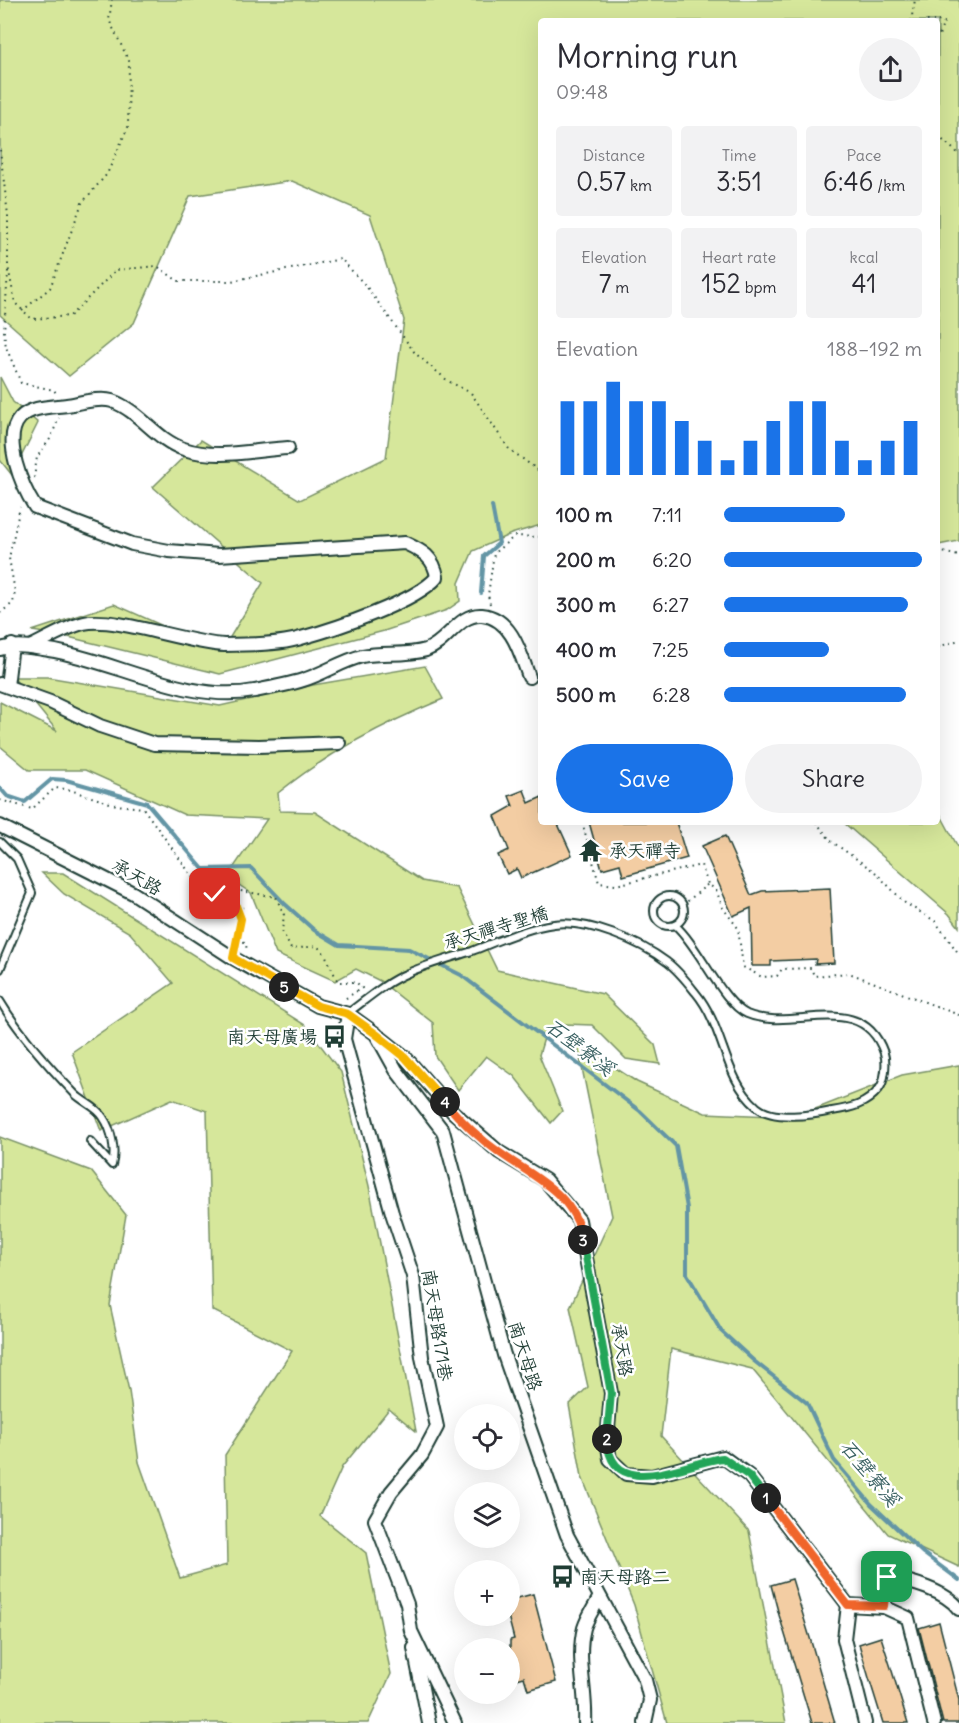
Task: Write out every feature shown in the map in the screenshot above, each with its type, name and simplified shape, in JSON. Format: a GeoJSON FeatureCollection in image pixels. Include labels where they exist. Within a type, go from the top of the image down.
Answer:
{"type":"FeatureCollection","features":[{"type":"Feature","properties":{"kind":"street"},"geometry":{"type":"LineString","coordinates":[[30,647],[85,622],[118,625],[224,645],[299,639],[374,613],[413,596],[430,585],[437,577],[435,564],[422,551],[405,543],[219,555],[132,544],[35,507],[19,478],[13,431],[20,418],[33,410],[110,400],[128,408],[182,449],[210,455],[288,448]]}},
{"type":"Feature","properties":{"kind":"street"},"geometry":{"type":"LineString","coordinates":[[339,743],[259,746],[154,744],[100,726],[50,702],[3,685],[6,647],[30,647],[74,654],[196,689],[251,692],[303,680],[361,657],[426,650],[442,641],[465,619],[481,615],[494,619],[516,639],[529,677]]}},
{"type":"Feature","properties":{"kind":"street","name":"承天路"},"geometry":{"type":"LineString","coordinates":[[0,826],[133,893],[233,958],[318,1006],[348,1014]]}},
{"type":"Feature","properties":{"kind":"street","name":"南天母路"},"geometry":{"type":"LineString","coordinates":[[348,1014],[376,1034],[396,1070],[443,1131],[504,1355],[567,1535],[645,1680],[650,1700],[645,1723]]}},
{"type":"Feature","properties":{"kind":"street","name":"南天母路171巷"},"geometry":{"type":"LineString","coordinates":[[348,1014],[344,1040],[392,1213],[413,1276],[422,1357],[437,1427],[422,1455],[391,1492],[375,1520],[407,1604],[411,1631],[455,1723]]}},
{"type":"Feature","properties":{"kind":"street","name":"承天路"},"geometry":{"type":"LineString","coordinates":[[376,1034],[405,1057],[453,1112],[499,1152],[545,1180],[579,1220],[611,1393],[607,1441],[610,1459],[626,1474],[652,1476],[723,1458],[749,1476],[848,1605]]}},
{"type":"Feature","properties":{"kind":"street"},"geometry":{"type":"LineString","coordinates":[[884,1606],[887,1577],[901,1579],[952,1600],[959,1609]]}},
{"type":"Feature","properties":{"kind":"street"},"geometry":{"type":"LineString","coordinates":[[585,1723],[586,1697],[580,1657],[584,1627],[599,1598]]}},
{"type":"Feature","properties":{"kind":"street"},"geometry":{"type":"LineString","coordinates":[[865,1723],[844,1639],[848,1605],[884,1606],[908,1618],[934,1723]]}},
{"type":"Feature","properties":{"kind":"street"},"geometry":{"type":"LineString","coordinates":[[411,1631],[429,1723]]}},
{"type":"Feature","properties":{"kind":"lane"},"geometry":{"type":"LineString","coordinates":[[0,842],[17,859],[32,893],[0,969]]}},
{"type":"Feature","properties":{"kind":"lane"},"geometry":{"type":"LineString","coordinates":[[672,896],[683,905],[684,914],[675,925],[660,923],[655,915],[655,905],[662,897],[672,896]]}},
{"type":"Feature","properties":{"kind":"lane","name":"承天禪寺聖橋"},"geometry":{"type":"LineString","coordinates":[[348,1014],[370,996],[407,973],[556,924],[586,926],[633,942],[668,962],[698,995],[717,1026],[735,1081],[758,1108],[778,1114],[820,1113],[858,1107],[874,1095],[883,1084],[885,1058],[879,1040],[865,1023],[836,1016],[771,1019],[747,1013],[732,1003],[689,937],[675,925]]}},
{"type":"Feature","properties":{"kind":"lane"},"geometry":{"type":"LineString","coordinates":[[0,1001],[16,1029],[35,1046],[76,1096],[103,1116],[116,1152],[112,1165],[90,1141]]}},
{"type":"Feature","properties":{"kind":"path"},"geometry":{"type":"LineString","coordinates":[[22,311],[50,288],[82,203],[107,174],[128,128],[129,61],[109,20],[112,0]]}},
{"type":"Feature","properties":{"kind":"path"},"geometry":{"type":"LineString","coordinates":[[912,18],[915,0]]}},
{"type":"Feature","properties":{"kind":"path"},"geometry":{"type":"LineString","coordinates":[[940,22],[944,22],[940,33]]}},
{"type":"Feature","properties":{"kind":"path"},"geometry":{"type":"LineString","coordinates":[[940,138],[959,154]]}},
{"type":"Feature","properties":{"kind":"path"},"geometry":{"type":"LineString","coordinates":[[0,150],[8,215],[8,266],[15,303],[32,319],[70,316],[116,270],[157,266],[178,281],[231,281],[341,259],[366,286],[415,353],[448,381],[471,393],[509,449],[538,470]]}},
{"type":"Feature","properties":{"kind":"path"},"geometry":{"type":"LineString","coordinates":[[494,619],[488,596],[494,553],[515,536],[538,537]]}},
{"type":"Feature","properties":{"kind":"path"},"geometry":{"type":"LineString","coordinates":[[940,551],[959,556]]}},
{"type":"Feature","properties":{"kind":"path"},"geometry":{"type":"LineString","coordinates":[[940,646],[959,640]]}},
{"type":"Feature","properties":{"kind":"path"},"geometry":{"type":"LineString","coordinates":[[0,800],[32,810],[55,788],[67,789],[116,805],[143,808],[192,876],[215,894],[233,898]]}},
{"type":"Feature","properties":{"kind":"path"},"geometry":{"type":"LineString","coordinates":[[583,825],[599,883],[616,885],[701,865],[708,884],[716,890],[723,908],[738,928],[743,967],[762,977],[777,975],[782,969],[811,968],[814,976],[849,973],[959,1015]]}},
{"type":"Feature","properties":{"kind":"path"},"geometry":{"type":"LineString","coordinates":[[818,825],[831,841],[875,872],[905,903],[935,921],[959,954]]}},
{"type":"Feature","properties":{"kind":"path"},"geometry":{"type":"LineString","coordinates":[[683,905],[708,884]]}},
{"type":"Feature","properties":{"kind":"path"},"geometry":{"type":"LineString","coordinates":[[233,958],[241,919],[229,890],[276,897],[284,915],[282,931],[291,949],[317,946],[325,954],[338,982],[356,982],[362,988],[343,999],[348,1014]]}},
{"type":"Feature","properties":{"kind":"path"},"geometry":{"type":"LineString","coordinates":[[237,905],[245,909]]}},
{"type":"Feature","properties":{"kind":"green space"},"geometry":{"type":"Polygon","coordinates":[[[0,0],[959,0],[959,541],[940,545],[940,18],[538,18],[538,526],[511,534],[473,551],[459,583],[460,601],[447,610],[384,631],[220,674],[64,636],[32,631],[114,604],[221,652],[263,583],[153,487],[201,440],[300,500],[386,458],[404,320],[370,215],[292,181],[190,196],[134,323],[69,376],[0,315],[0,0]]]}},
{"type":"Feature","properties":{"kind":"green space"},"geometry":{"type":"Polygon","coordinates":[[[0,377],[13,402],[38,423],[12,475],[0,460],[0,377]]]}},
{"type":"Feature","properties":{"kind":"green space"},"geometry":{"type":"Polygon","coordinates":[[[425,666],[443,699],[378,729],[297,778],[278,793],[280,811],[315,812],[422,881],[457,888],[497,970],[603,994],[655,1045],[660,1064],[626,1059],[592,1025],[564,1024],[544,1038],[539,1055],[562,1111],[551,1123],[514,1076],[486,1056],[458,1090],[435,1056],[433,1023],[380,981],[356,969],[335,981],[276,954],[251,893],[227,877],[267,819],[185,815],[85,770],[29,770],[0,746],[0,702],[57,731],[13,677],[47,677],[220,706],[313,685],[425,666]]]}},
{"type":"Feature","properties":{"kind":"green space"},"geometry":{"type":"Polygon","coordinates":[[[940,814],[959,849],[959,927],[949,914],[846,825],[940,825],[940,814]]]}},
{"type":"Feature","properties":{"kind":"green space"},"geometry":{"type":"Polygon","coordinates":[[[42,873],[63,873],[305,1025],[341,1072],[369,1186],[416,1431],[389,1409],[342,1467],[320,1516],[366,1553],[391,1674],[368,1723],[0,1723],[0,1137],[91,1171],[126,1215],[110,1305],[129,1391],[139,1462],[180,1578],[227,1565],[225,1455],[292,1351],[212,1310],[207,1111],[172,1099],[101,1131],[72,1052],[173,983],[130,933],[64,894],[42,873]]]}},
{"type":"Feature","properties":{"kind":"green space"},"geometry":{"type":"Polygon","coordinates":[[[577,1043],[637,1082],[705,1113],[795,1117],[902,1075],[959,1065],[959,1567],[888,1534],[752,1369],[671,1349],[661,1436],[749,1531],[786,1723],[667,1723],[634,1605],[582,1477],[569,1405],[588,1387],[570,1307],[612,1216],[577,1043]]]}},
{"type":"Feature","properties":{"kind":"building"},"geometry":{"type":"Polygon","coordinates":[[[524,790],[529,803],[538,799],[538,825],[558,825],[572,855],[521,878],[517,869],[507,874],[498,855],[509,850],[495,816],[513,806],[509,796],[524,790]]]}},
{"type":"Feature","properties":{"kind":"building"},"geometry":{"type":"Polygon","coordinates":[[[590,825],[677,825],[687,858],[623,876],[620,864],[602,869],[590,825]]]}},
{"type":"Feature","properties":{"kind":"building"},"geometry":{"type":"Polygon","coordinates":[[[725,836],[751,895],[762,891],[830,888],[834,963],[815,964],[816,959],[771,961],[771,966],[752,966],[751,908],[733,916],[702,846],[725,836]]]}},
{"type":"Feature","properties":{"kind":"building"},"geometry":{"type":"Polygon","coordinates":[[[792,1579],[835,1723],[812,1723],[779,1615],[771,1585],[792,1579]]]}},
{"type":"Feature","properties":{"kind":"building"},"geometry":{"type":"Polygon","coordinates":[[[533,1594],[556,1682],[528,1690],[524,1677],[520,1678],[520,1638],[514,1638],[511,1626],[520,1626],[520,1597],[533,1594]]]}},
{"type":"Feature","properties":{"kind":"building"},"geometry":{"type":"Polygon","coordinates":[[[939,1622],[959,1700],[959,1723],[943,1723],[919,1628],[939,1622]]]}},
{"type":"Feature","properties":{"kind":"building"},"geometry":{"type":"Polygon","coordinates":[[[881,1637],[908,1723],[883,1723],[859,1644],[881,1637]]]}},
{"type":"Feature","properties":{"kind":"waterway"},"geometry":{"type":"LineString","coordinates":[[481,593],[484,556],[499,543],[492,506]]}},
{"type":"Feature","properties":{"kind":"waterway","name":"石壁寮溪"},"geometry":{"type":"LineString","coordinates":[[0,788],[7,796],[25,802],[52,779],[66,780],[147,803],[203,869],[251,868],[285,904],[314,930],[339,945],[409,949],[461,975],[640,1111],[676,1146],[687,1208],[687,1274],[721,1331],[754,1361],[807,1403],[834,1460],[871,1504],[923,1553],[959,1580]]}},
{"type":"Feature","properties":{"kind":"place","name":"承天禪寺"},"geometry":{"type":"Point","coordinates":[591,851]}},
{"type":"Feature","properties":{"kind":"place","name":"南天母廣場"},"geometry":{"type":"Point","coordinates":[335,1037]}},
{"type":"Feature","properties":{"kind":"place","name":"南天母路二"},"geometry":{"type":"Point","coordinates":[562,1577]}},
{"type":"Feature","properties":{"kind":"route"},"geometry":{"type":"LineString","coordinates":[[215,894],[233,898],[241,919],[233,958],[318,1006],[348,1014],[376,1034],[405,1057],[453,1112],[499,1152],[545,1180],[579,1220],[600,1323],[611,1393],[607,1441],[610,1459],[626,1474],[652,1476],[707,1459],[723,1458],[749,1476],[848,1605],[884,1606],[887,1577]]}}]}
